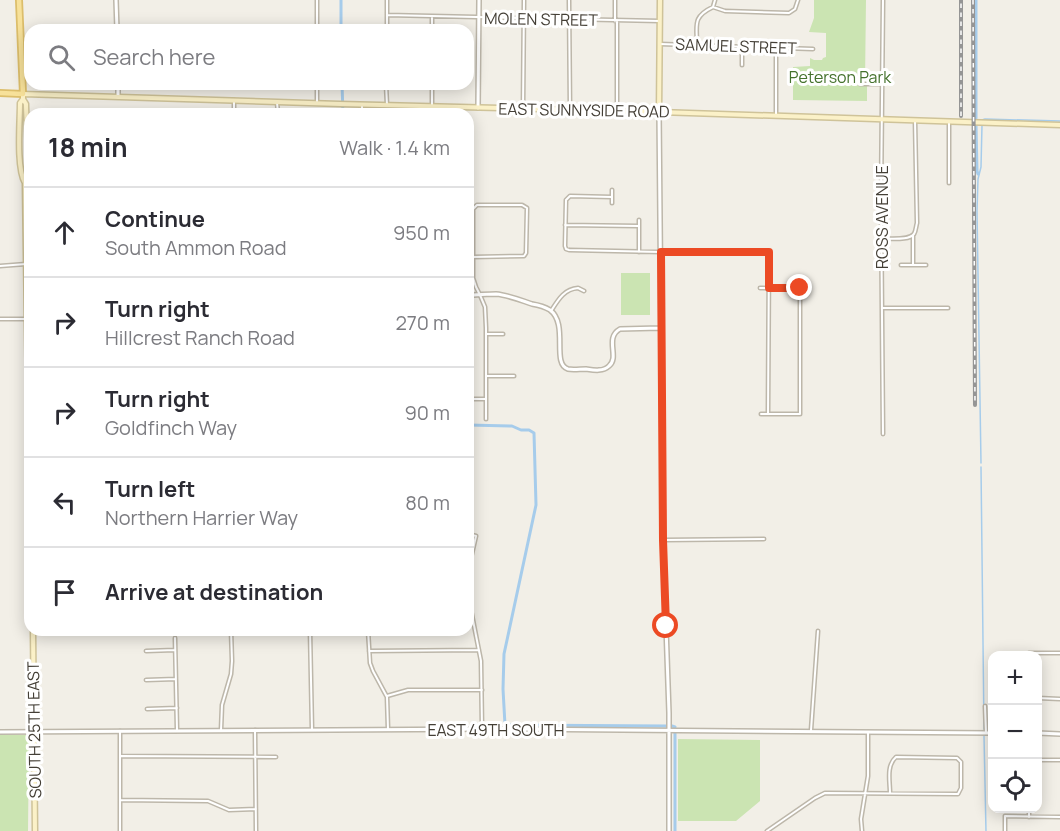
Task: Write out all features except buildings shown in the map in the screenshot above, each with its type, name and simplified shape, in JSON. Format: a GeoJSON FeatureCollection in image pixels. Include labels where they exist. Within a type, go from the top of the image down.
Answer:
{"type":"FeatureCollection","features":[{"type":"Feature","properties":{"kind":"main road"},"geometry":{"type":"LineString","coordinates":[[19,0],[23,96],[26,108]]}},
{"type":"Feature","properties":{"kind":"main road"},"geometry":{"type":"LineString","coordinates":[[659,112],[660,0]]}},
{"type":"Feature","properties":{"kind":"main road","name":"EAST SUNNYSIDE ROAD"},"geometry":{"type":"LineString","coordinates":[[0,93],[23,96],[234,100],[432,106],[437,108]]}},
{"type":"Feature","properties":{"kind":"main road","name":"EAST SUNNYSIDE ROAD"},"geometry":{"type":"LineString","coordinates":[[474,108],[1060,125]]}},
{"type":"Feature","properties":{"kind":"main road","name":"SOUTH 25TH EAST"},"geometry":{"type":"LineString","coordinates":[[33,636],[34,831]]}},
{"type":"Feature","properties":{"kind":"street"},"geometry":{"type":"LineString","coordinates":[[117,0],[117,24]]}},
{"type":"Feature","properties":{"kind":"street"},"geometry":{"type":"LineString","coordinates":[[317,0],[317,24]]}},
{"type":"Feature","properties":{"kind":"street"},"geometry":{"type":"LineString","coordinates":[[387,0],[387,24]]}},
{"type":"Feature","properties":{"kind":"street"},"geometry":{"type":"LineString","coordinates":[[478,108],[479,0]]}},
{"type":"Feature","properties":{"kind":"street"},"geometry":{"type":"LineString","coordinates":[[523,109],[525,0]]}},
{"type":"Feature","properties":{"kind":"street"},"geometry":{"type":"LineString","coordinates":[[569,0],[570,110]]}},
{"type":"Feature","properties":{"kind":"street"},"geometry":{"type":"LineString","coordinates":[[615,0],[617,111]]}},
{"type":"Feature","properties":{"kind":"street"},"geometry":{"type":"LineString","coordinates":[[697,45],[697,21],[700,15],[713,7],[715,0]]}},
{"type":"Feature","properties":{"kind":"street","name":"ROSS AVENUE"},"geometry":{"type":"LineString","coordinates":[[882,0],[883,434]]}},
{"type":"Feature","properties":{"kind":"street"},"geometry":{"type":"LineString","coordinates":[[713,7],[725,11],[789,13],[795,9],[797,2]]}},
{"type":"Feature","properties":{"kind":"street","name":"MOLEN STREET"},"geometry":{"type":"LineString","coordinates":[[387,15],[660,21]]}},
{"type":"Feature","properties":{"kind":"street"},"geometry":{"type":"LineString","coordinates":[[432,16],[432,24]]}},
{"type":"Feature","properties":{"kind":"street","name":"SAMUEL STREET"},"geometry":{"type":"LineString","coordinates":[[660,44],[813,49]]}},
{"type":"Feature","properties":{"kind":"street"},"geometry":{"type":"LineString","coordinates":[[742,47],[742,65]]}},
{"type":"Feature","properties":{"kind":"street"},"geometry":{"type":"LineString","coordinates":[[776,48],[776,116]]}},
{"type":"Feature","properties":{"kind":"street"},"geometry":{"type":"LineString","coordinates":[[860,84],[882,84]]}},
{"type":"Feature","properties":{"kind":"street"},"geometry":{"type":"LineString","coordinates":[[118,90],[118,97]]}},
{"type":"Feature","properties":{"kind":"street"},"geometry":{"type":"LineString","coordinates":[[317,90],[317,103]]}},
{"type":"Feature","properties":{"kind":"street"},"geometry":{"type":"LineString","coordinates":[[386,90],[387,105]]}},
{"type":"Feature","properties":{"kind":"street"},"geometry":{"type":"LineString","coordinates":[[432,90],[432,106]]}},
{"type":"Feature","properties":{"kind":"street"},"geometry":{"type":"LineString","coordinates":[[234,100],[234,108]]}},
{"type":"Feature","properties":{"kind":"street"},"geometry":{"type":"LineString","coordinates":[[277,102],[278,108]]}},
{"type":"Feature","properties":{"kind":"street"},"geometry":{"type":"LineString","coordinates":[[659,112],[663,540],[669,730],[669,831]]}},
{"type":"Feature","properties":{"kind":"street"},"geometry":{"type":"LineString","coordinates":[[882,239],[907,238],[915,231],[917,223],[915,120]]}},
{"type":"Feature","properties":{"kind":"street"},"geometry":{"type":"LineString","coordinates":[[949,122],[949,183]]}},
{"type":"Feature","properties":{"kind":"street"},"geometry":{"type":"LineString","coordinates":[[612,190],[612,203]]}},
{"type":"Feature","properties":{"kind":"street"},"geometry":{"type":"LineString","coordinates":[[612,197],[567,197],[566,249],[639,252],[769,252],[768,414]]}},
{"type":"Feature","properties":{"kind":"street"},"geometry":{"type":"LineString","coordinates":[[474,208],[477,205],[522,205],[527,208],[526,253],[524,256],[474,257]]}},
{"type":"Feature","properties":{"kind":"street"},"geometry":{"type":"LineString","coordinates":[[639,220],[639,252]]}},
{"type":"Feature","properties":{"kind":"street"},"geometry":{"type":"LineString","coordinates":[[565,225],[639,226]]}},
{"type":"Feature","properties":{"kind":"street"},"geometry":{"type":"LineString","coordinates":[[912,235],[913,265]]}},
{"type":"Feature","properties":{"kind":"street"},"geometry":{"type":"LineString","coordinates":[[0,266],[24,264]]}},
{"type":"Feature","properties":{"kind":"street"},"geometry":{"type":"LineString","coordinates":[[901,265],[926,265]]}},
{"type":"Feature","properties":{"kind":"street"},"geometry":{"type":"LineString","coordinates":[[474,281],[485,307],[486,419]]}},
{"type":"Feature","properties":{"kind":"street"},"geometry":{"type":"LineString","coordinates":[[551,311],[561,297],[570,290],[578,288],[584,291]]}},
{"type":"Feature","properties":{"kind":"street"},"geometry":{"type":"LineString","coordinates":[[760,288],[800,288],[800,414],[761,414]]}},
{"type":"Feature","properties":{"kind":"street"},"geometry":{"type":"LineString","coordinates":[[474,295],[496,294],[551,311],[559,323],[560,361],[569,369],[601,370],[608,367],[612,361],[613,335],[620,329],[661,328]]}},
{"type":"Feature","properties":{"kind":"street"},"geometry":{"type":"LineString","coordinates":[[882,309],[948,308]]}},
{"type":"Feature","properties":{"kind":"street"},"geometry":{"type":"LineString","coordinates":[[0,319],[24,319]]}},
{"type":"Feature","properties":{"kind":"street"},"geometry":{"type":"LineString","coordinates":[[486,334],[503,334]]}},
{"type":"Feature","properties":{"kind":"street"},"geometry":{"type":"LineString","coordinates":[[486,376],[514,376]]}},
{"type":"Feature","properties":{"kind":"street"},"geometry":{"type":"LineString","coordinates":[[474,399],[486,399]]}},
{"type":"Feature","properties":{"kind":"street"},"geometry":{"type":"LineString","coordinates":[[663,540],[764,538]]}},
{"type":"Feature","properties":{"kind":"street"},"geometry":{"type":"LineString","coordinates":[[474,630],[482,671],[482,729]]}},
{"type":"Feature","properties":{"kind":"street"},"geometry":{"type":"LineString","coordinates":[[811,732],[818,631]]}},
{"type":"Feature","properties":{"kind":"street"},"geometry":{"type":"LineString","coordinates":[[221,730],[222,705],[231,674],[231,636]]}},
{"type":"Feature","properties":{"kind":"street"},"geometry":{"type":"LineString","coordinates":[[310,636],[312,730]]}},
{"type":"Feature","properties":{"kind":"street"},"geometry":{"type":"LineString","coordinates":[[368,636],[373,671],[387,696],[388,729]]}},
{"type":"Feature","properties":{"kind":"street"},"geometry":{"type":"LineString","coordinates":[[175,638],[177,730]]}},
{"type":"Feature","properties":{"kind":"street"},"geometry":{"type":"LineString","coordinates":[[146,651],[175,650]]}},
{"type":"Feature","properties":{"kind":"street"},"geometry":{"type":"LineString","coordinates":[[369,651],[479,650]]}},
{"type":"Feature","properties":{"kind":"street"},"geometry":{"type":"LineString","coordinates":[[1042,654],[1060,653]]}},
{"type":"Feature","properties":{"kind":"street"},"geometry":{"type":"LineString","coordinates":[[146,680],[176,679]]}},
{"type":"Feature","properties":{"kind":"street"},"geometry":{"type":"LineString","coordinates":[[387,696],[408,690],[482,690]]}},
{"type":"Feature","properties":{"kind":"street"},"geometry":{"type":"LineString","coordinates":[[1042,698],[1060,699]]}},
{"type":"Feature","properties":{"kind":"street"},"geometry":{"type":"LineString","coordinates":[[985,706],[986,733]]}},
{"type":"Feature","properties":{"kind":"street"},"geometry":{"type":"LineString","coordinates":[[147,709],[177,708]]}},
{"type":"Feature","properties":{"kind":"street","name":"EAST 49TH SOUTH"},"geometry":{"type":"LineString","coordinates":[[0,732],[482,729],[986,733]]}},
{"type":"Feature","properties":{"kind":"street"},"geometry":{"type":"LineString","coordinates":[[120,730],[120,831]]}},
{"type":"Feature","properties":{"kind":"street"},"geometry":{"type":"LineString","coordinates":[[255,730],[256,831]]}},
{"type":"Feature","properties":{"kind":"street"},"geometry":{"type":"LineString","coordinates":[[862,831],[861,819],[868,776],[868,732]]}},
{"type":"Feature","properties":{"kind":"street"},"geometry":{"type":"LineString","coordinates":[[1042,734],[1060,734]]}},
{"type":"Feature","properties":{"kind":"street"},"geometry":{"type":"LineString","coordinates":[[120,756],[276,757]]}},
{"type":"Feature","properties":{"kind":"street"},"geometry":{"type":"LineString","coordinates":[[767,831],[820,794],[825,793],[890,794],[958,794],[961,788],[961,762],[957,758],[896,757],[890,766],[890,794]]}},
{"type":"Feature","properties":{"kind":"street"},"geometry":{"type":"LineString","coordinates":[[1042,760],[1060,760]]}},
{"type":"Feature","properties":{"kind":"street"},"geometry":{"type":"LineString","coordinates":[[120,800],[208,801],[229,810],[256,809]]}},
{"type":"Feature","properties":{"kind":"street"},"geometry":{"type":"LineString","coordinates":[[1005,831],[1005,816],[1060,818]]}},
{"type":"Feature","properties":{"kind":"green space","name":"Peterson Park"},"geometry":{"type":"Polygon","coordinates":[[[814,0],[866,0],[865,82],[867,82],[867,101],[793,100],[793,67],[810,66],[810,58],[822,60],[826,57],[826,33],[809,32],[814,18],[814,0]]]}},
{"type":"Feature","properties":{"kind":"green space"},"geometry":{"type":"Polygon","coordinates":[[[621,273],[650,273],[650,315],[621,315],[621,273]]]}},
{"type":"Feature","properties":{"kind":"green space"},"geometry":{"type":"Polygon","coordinates":[[[0,735],[29,735],[28,831],[0,831],[0,735]]]}},
{"type":"Feature","properties":{"kind":"green space"},"geometry":{"type":"Polygon","coordinates":[[[678,739],[760,740],[760,801],[736,821],[678,821],[678,739]]]}},
{"type":"Feature","properties":{"kind":"waterway"},"geometry":{"type":"LineString","coordinates":[[341,0],[341,24]]}},
{"type":"Feature","properties":{"kind":"waterway"},"geometry":{"type":"LineString","coordinates":[[976,0],[976,118]]}},
{"type":"Feature","properties":{"kind":"waterway"},"geometry":{"type":"LineString","coordinates":[[342,90],[343,108]]}},
{"type":"Feature","properties":{"kind":"waterway"},"geometry":{"type":"LineString","coordinates":[[982,120],[1060,121]]}},
{"type":"Feature","properties":{"kind":"waterway"},"geometry":{"type":"LineString","coordinates":[[976,125],[978,174]]}},
{"type":"Feature","properties":{"kind":"waterway"},"geometry":{"type":"LineString","coordinates":[[981,463],[977,211],[982,125]]}},
{"type":"Feature","properties":{"kind":"waterway"},"geometry":{"type":"LineString","coordinates":[[474,425],[512,426],[534,433],[536,505],[504,654],[505,725],[667,726]]}},
{"type":"Feature","properties":{"kind":"waterway"},"geometry":{"type":"LineString","coordinates":[[981,467],[984,729]]}},
{"type":"Feature","properties":{"kind":"waterway"},"geometry":{"type":"LineString","coordinates":[[675,733],[675,831]]}},
{"type":"Feature","properties":{"kind":"waterway"},"geometry":{"type":"LineString","coordinates":[[984,736],[986,831]]}},
{"type":"Feature","properties":{"kind":"railway"},"geometry":{"type":"LineString","coordinates":[[961,0],[961,116]]}},
{"type":"Feature","properties":{"kind":"railway"},"geometry":{"type":"LineString","coordinates":[[973,0],[975,405]]}},
{"type":"Feature","properties":{"kind":"route"},"geometry":{"type":"LineString","coordinates":[[666,626],[663,540],[661,252],[769,252],[769,288],[800,288]]}}]}
